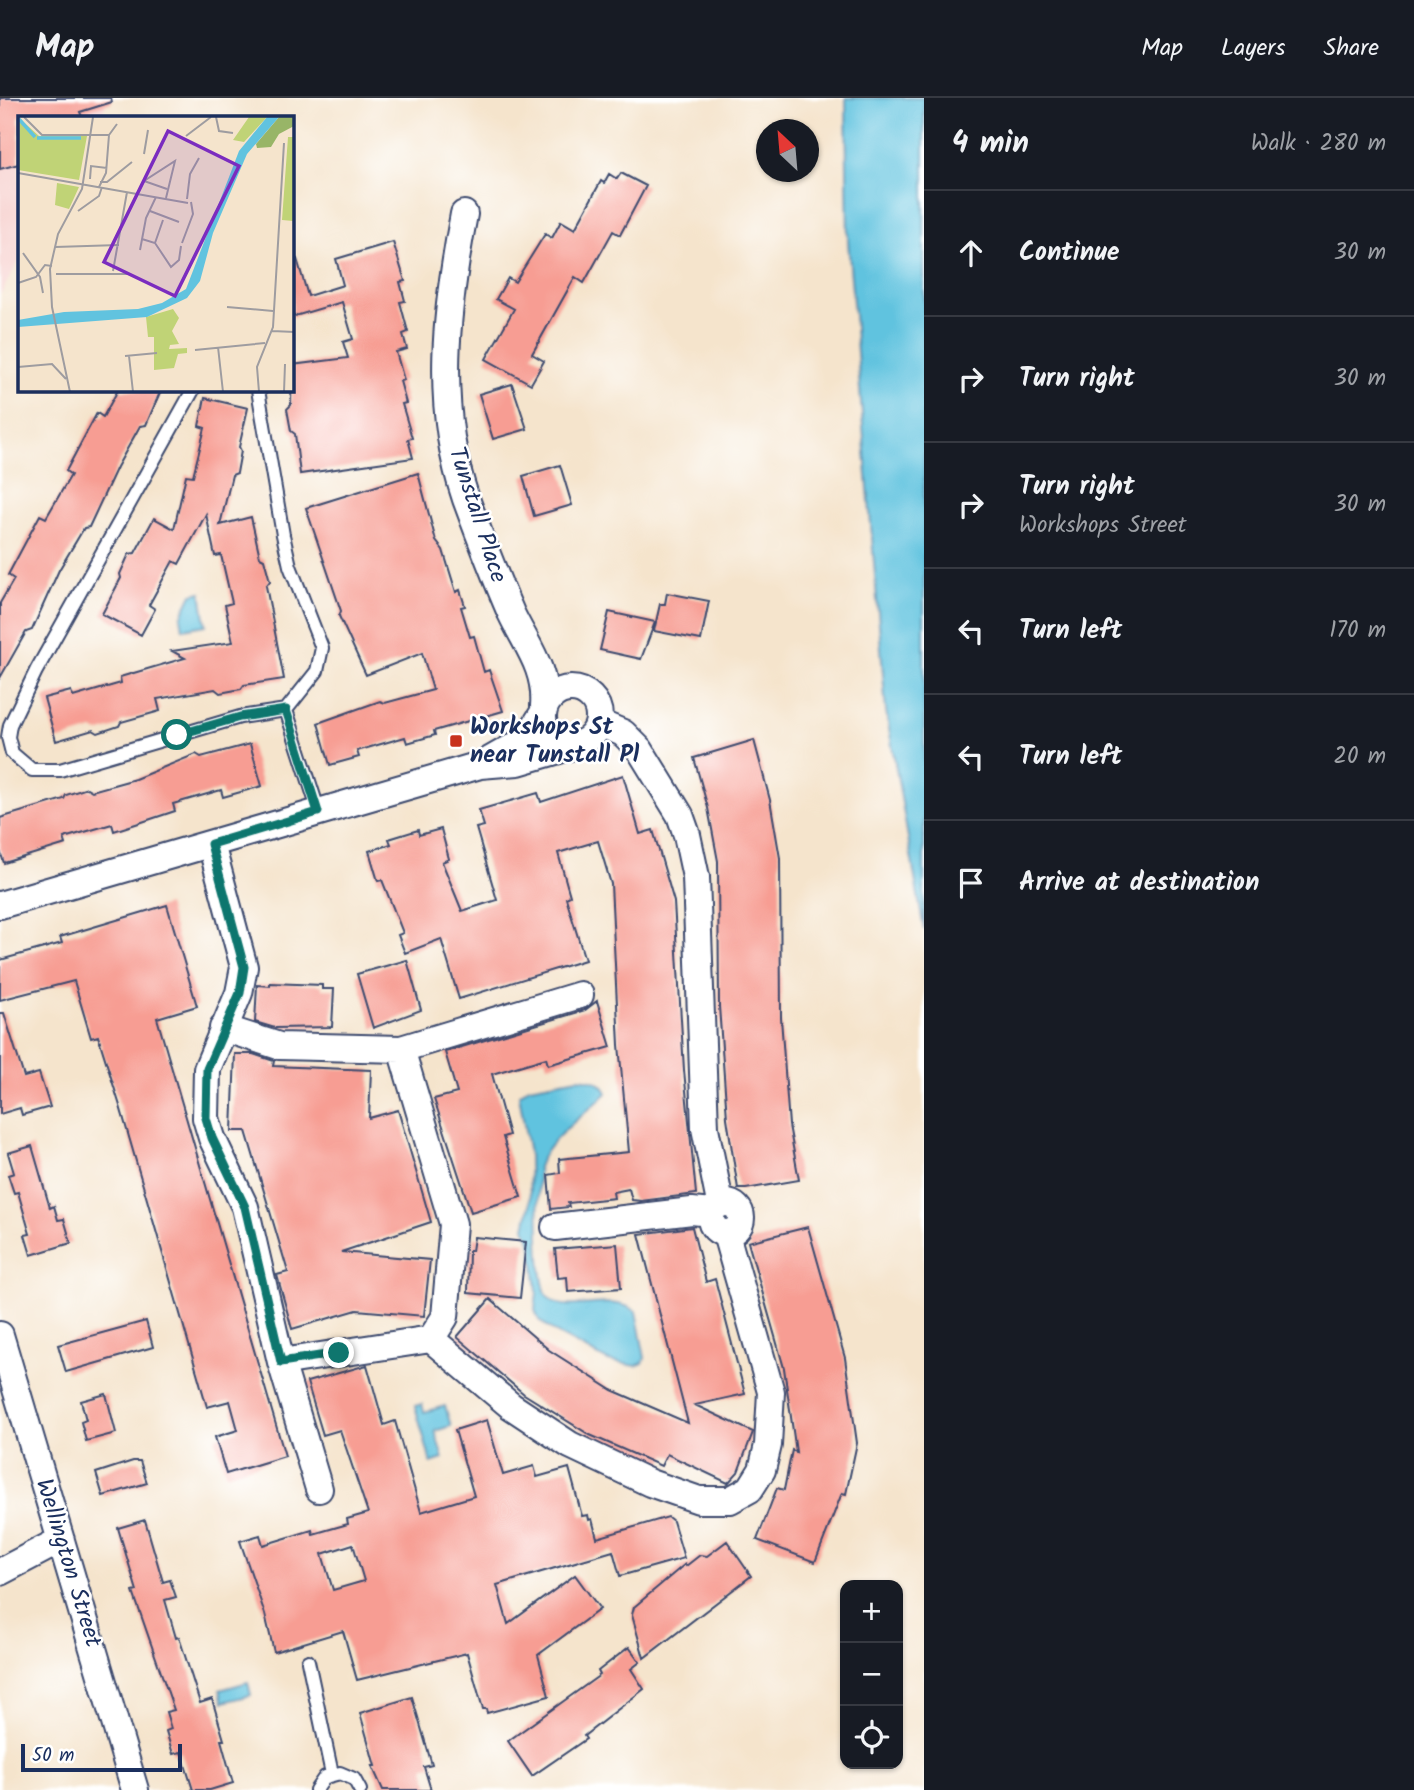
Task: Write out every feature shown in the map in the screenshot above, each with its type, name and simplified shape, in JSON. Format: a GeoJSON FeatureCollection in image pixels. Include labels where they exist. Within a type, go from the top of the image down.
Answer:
{"type":"FeatureCollection","features":[{"type":"Feature","properties":{"kind":"street","name":"Tunstall Place"},"geometry":{"type":"LineString","coordinates":[[464,214],[449,304],[446,393],[450,429],[466,498],[512,615],[544,678],[543,710]]}},
{"type":"Feature","properties":{"kind":"street","name":"Tunstall Place"},"geometry":{"type":"LineString","coordinates":[[528,644],[572,688]]}},
{"type":"Feature","properties":{"kind":"street"},"geometry":{"type":"LineString","coordinates":[[0,905],[480,765],[518,762],[579,744],[595,732],[599,723],[596,704],[590,696],[572,688],[555,693],[527,739],[480,765]]}},
{"type":"Feature","properties":{"kind":"street"},"geometry":{"type":"LineString","coordinates":[[543,710],[543,723],[551,738],[570,745],[579,744]]}},
{"type":"Feature","properties":{"kind":"street"},"geometry":{"type":"LineString","coordinates":[[281,1362],[431,1339],[511,1406],[569,1445],[650,1483],[699,1500],[730,1500],[750,1489],[762,1470],[768,1445],[771,1392],[719,1217],[705,1128],[696,877],[687,835],[680,816],[640,750],[622,733],[599,723]]}},
{"type":"Feature","properties":{"kind":"street"},"geometry":{"type":"LineString","coordinates":[[211,844],[244,967],[240,993],[207,1069],[206,1118],[212,1138],[245,1207],[281,1362],[318,1489]]}},
{"type":"Feature","properties":{"kind":"street"},"geometry":{"type":"LineString","coordinates":[[223,1028],[279,1046],[401,1049],[580,995]]}},
{"type":"Feature","properties":{"kind":"street"},"geometry":{"type":"LineString","coordinates":[[401,1049],[453,1224],[445,1317],[431,1339]]}},
{"type":"Feature","properties":{"kind":"street"},"geometry":{"type":"LineString","coordinates":[[555,1227],[692,1211],[719,1217]]}},
{"type":"Feature","properties":{"kind":"street","name":"Wellington Street"},"geometry":{"type":"LineString","coordinates":[[0,1335],[135,1790]]}},
{"type":"Feature","properties":{"kind":"street"},"geometry":{"type":"LineString","coordinates":[[0,1572],[61,1540]]}},
{"type":"Feature","properties":{"kind":"lane"},"geometry":{"type":"LineString","coordinates":[[192,392],[36,671],[10,725],[9,744],[24,766],[32,770],[52,771],[240,717],[286,710],[317,671],[322,648],[297,585],[282,535],[258,392]]}},
{"type":"Feature","properties":{"kind":"lane"},"geometry":{"type":"LineString","coordinates":[[286,710],[318,812]]}},
{"type":"Feature","properties":{"kind":"lane"},"geometry":{"type":"LineString","coordinates":[[308,1661],[332,1774]]}},
{"type":"Feature","properties":{"kind":"lane"},"geometry":{"type":"LineString","coordinates":[[316,1790],[320,1782],[332,1774],[348,1775],[360,1790]]}},
{"type":"Feature","properties":{"kind":"shaded area"},"geometry":{"type":"Polygon","coordinates":[[[0,98],[110,98],[100,116],[18,116],[18,263],[0,295],[0,98]]]}},
{"type":"Feature","properties":{"kind":"water"},"geometry":{"type":"Polygon","coordinates":[[[846,98],[924,98],[924,930],[886,711],[848,241],[846,98]]]}},
{"type":"Feature","properties":{"kind":"water"},"geometry":{"type":"Polygon","coordinates":[[[201,592],[206,625],[183,629],[181,617],[192,594],[201,592]]]}},
{"type":"Feature","properties":{"kind":"water"},"geometry":{"type":"Polygon","coordinates":[[[578,1078],[599,1083],[607,1093],[558,1137],[538,1167],[540,1255],[544,1288],[548,1297],[558,1304],[615,1304],[636,1311],[645,1358],[643,1363],[636,1366],[608,1361],[559,1335],[539,1320],[535,1310],[537,1292],[532,1246],[525,1227],[530,1205],[529,1154],[519,1095],[529,1087],[578,1078]]]}},
{"type":"Feature","properties":{"kind":"water"},"geometry":{"type":"Polygon","coordinates":[[[422,1404],[424,1412],[445,1406],[451,1426],[435,1431],[443,1459],[431,1463],[415,1406],[422,1404]]]}},
{"type":"Feature","properties":{"kind":"water"},"geometry":{"type":"Polygon","coordinates":[[[248,1682],[251,1695],[224,1702],[220,1690],[248,1682]]]}},
{"type":"Feature","properties":{"kind":"building"},"geometry":{"type":"Polygon","coordinates":[[[0,98],[111,98],[112,102],[80,112],[82,116],[18,116],[18,164],[0,169],[0,98]]]}},
{"type":"Feature","properties":{"kind":"building"},"geometry":{"type":"Polygon","coordinates":[[[621,173],[646,186],[620,235],[613,231],[584,283],[575,277],[532,354],[544,361],[531,384],[486,359],[514,309],[496,299],[508,278],[515,282],[545,234],[552,238],[561,221],[575,229],[601,181],[604,183],[609,174],[617,179],[621,173]]]}},
{"type":"Feature","properties":{"kind":"building"},"geometry":{"type":"Polygon","coordinates":[[[393,242],[405,281],[400,282],[405,301],[400,302],[408,332],[403,334],[407,349],[396,352],[404,380],[400,381],[406,403],[402,404],[412,438],[408,439],[413,458],[300,474],[295,434],[291,431],[287,409],[291,405],[291,392],[294,392],[294,365],[348,358],[343,342],[353,339],[342,302],[294,316],[294,260],[297,259],[308,296],[343,285],[336,259],[393,242]]]}},
{"type":"Feature","properties":{"kind":"building"},"geometry":{"type":"Polygon","coordinates":[[[512,384],[527,429],[493,439],[479,394],[512,384]]]}},
{"type":"Feature","properties":{"kind":"building"},"geometry":{"type":"Polygon","coordinates":[[[117,392],[160,392],[146,425],[140,426],[117,467],[89,527],[84,528],[59,570],[32,630],[26,632],[0,678],[0,603],[14,579],[8,575],[40,515],[46,518],[71,475],[66,471],[97,413],[103,417],[117,392]]]}},
{"type":"Feature","properties":{"kind":"building"},"geometry":{"type":"Polygon","coordinates":[[[205,398],[248,408],[239,447],[241,451],[237,473],[232,475],[220,525],[251,517],[260,557],[264,559],[270,581],[266,586],[284,679],[244,685],[241,689],[220,693],[215,689],[157,699],[160,711],[121,722],[119,726],[98,733],[93,730],[56,741],[44,698],[71,691],[73,697],[121,683],[120,677],[185,658],[172,651],[233,642],[225,605],[232,603],[221,555],[215,556],[206,514],[179,564],[173,561],[149,605],[155,609],[141,635],[102,614],[121,578],[120,574],[129,554],[135,553],[154,518],[174,529],[186,475],[193,476],[205,428],[199,426],[205,398]]]}},
{"type":"Feature","properties":{"kind":"building"},"geometry":{"type":"Polygon","coordinates":[[[560,465],[572,505],[534,516],[523,476],[560,465]]]}},
{"type":"Feature","properties":{"kind":"building"},"geometry":{"type":"Polygon","coordinates":[[[418,473],[436,541],[443,550],[456,592],[460,590],[465,606],[461,607],[470,637],[474,636],[484,672],[489,670],[503,711],[434,731],[435,735],[407,743],[405,737],[357,751],[359,757],[330,765],[318,723],[380,701],[385,703],[433,690],[422,653],[366,675],[339,616],[341,611],[306,508],[418,473]]]}},
{"type":"Feature","properties":{"kind":"building"},"geometry":{"type":"Polygon","coordinates":[[[667,593],[709,601],[701,640],[654,631],[660,604],[665,604],[667,593]]]}},
{"type":"Feature","properties":{"kind":"building"},"geometry":{"type":"Polygon","coordinates":[[[609,612],[655,622],[641,659],[600,650],[609,612]]]}},
{"type":"Feature","properties":{"kind":"building"},"geometry":{"type":"Polygon","coordinates":[[[754,740],[770,800],[780,858],[781,1018],[789,1125],[799,1180],[738,1189],[727,1118],[719,1006],[718,861],[708,808],[694,758],[754,740]]]}},
{"type":"Feature","properties":{"kind":"building"},"geometry":{"type":"Polygon","coordinates":[[[250,744],[262,786],[223,797],[221,790],[173,804],[175,811],[114,831],[112,824],[64,838],[66,844],[4,863],[0,851],[0,818],[64,799],[66,795],[87,788],[92,791],[135,779],[196,754],[201,757],[250,744]]]}},
{"type":"Feature","properties":{"kind":"building"},"geometry":{"type":"Polygon","coordinates":[[[623,775],[640,834],[653,830],[674,902],[684,1070],[696,1194],[641,1201],[632,1200],[629,1189],[613,1192],[614,1198],[568,1203],[569,1207],[551,1209],[548,1175],[560,1173],[559,1159],[629,1152],[619,1045],[611,884],[598,841],[558,853],[570,896],[566,898],[585,960],[459,999],[441,939],[405,953],[398,935],[403,933],[382,880],[378,881],[369,851],[391,844],[389,839],[418,830],[419,835],[441,829],[449,859],[442,862],[462,911],[497,900],[476,828],[484,826],[479,810],[538,793],[541,802],[623,775]]]}},
{"type":"Feature","properties":{"kind":"building"},"geometry":{"type":"Polygon","coordinates":[[[167,905],[197,1006],[157,1018],[285,1456],[226,1474],[215,1437],[238,1430],[230,1401],[207,1407],[120,1106],[98,1036],[91,1038],[74,981],[0,1000],[0,960],[62,943],[60,937],[167,905]]]}},
{"type":"Feature","properties":{"kind":"building"},"geometry":{"type":"Polygon","coordinates":[[[407,960],[421,1010],[373,1028],[357,974],[407,960]]]}},
{"type":"Feature","properties":{"kind":"building"},"geometry":{"type":"Polygon","coordinates":[[[270,983],[322,985],[322,989],[334,989],[332,1027],[275,1028],[255,1022],[257,985],[270,986],[270,983]]]}},
{"type":"Feature","properties":{"kind":"building"},"geometry":{"type":"Polygon","coordinates":[[[597,1001],[611,1047],[548,1065],[546,1058],[492,1074],[509,1135],[503,1137],[521,1197],[471,1212],[434,1099],[457,1093],[445,1052],[585,1010],[597,1001]]]}},
{"type":"Feature","properties":{"kind":"building"},"geometry":{"type":"Polygon","coordinates":[[[0,1013],[4,1013],[24,1077],[39,1073],[50,1107],[22,1115],[20,1108],[0,1114],[0,1013]]]}},
{"type":"Feature","properties":{"kind":"building"},"geometry":{"type":"Polygon","coordinates":[[[235,1054],[253,1054],[274,1061],[273,1066],[371,1070],[369,1118],[398,1110],[431,1222],[341,1252],[430,1260],[424,1316],[357,1310],[292,1329],[277,1275],[288,1272],[246,1131],[232,1131],[235,1054]]]}},
{"type":"Feature","properties":{"kind":"building"},"geometry":{"type":"Polygon","coordinates":[[[32,1146],[50,1208],[54,1206],[58,1220],[64,1219],[71,1243],[31,1255],[25,1235],[30,1234],[18,1192],[14,1193],[8,1175],[14,1173],[8,1153],[32,1146]]]}},
{"type":"Feature","properties":{"kind":"building"},"geometry":{"type":"Polygon","coordinates":[[[692,1227],[706,1282],[715,1279],[745,1394],[695,1405],[753,1432],[738,1472],[728,1483],[667,1454],[661,1466],[590,1435],[524,1394],[457,1337],[490,1299],[549,1350],[612,1390],[688,1423],[639,1234],[692,1227]]]}},
{"type":"Feature","properties":{"kind":"building"},"geometry":{"type":"Polygon","coordinates":[[[808,1227],[845,1358],[857,1443],[846,1494],[842,1493],[815,1562],[757,1540],[777,1488],[784,1490],[792,1450],[796,1452],[784,1368],[748,1242],[808,1227]]]}},
{"type":"Feature","properties":{"kind":"building"},"geometry":{"type":"Polygon","coordinates":[[[474,1237],[526,1242],[520,1298],[468,1293],[469,1251],[472,1251],[474,1237]]]}},
{"type":"Feature","properties":{"kind":"building"},"geometry":{"type":"Polygon","coordinates":[[[617,1244],[621,1288],[568,1292],[567,1277],[558,1278],[555,1249],[617,1244]]]}},
{"type":"Feature","properties":{"kind":"building"},"geometry":{"type":"Polygon","coordinates":[[[146,1321],[153,1347],[66,1372],[58,1345],[146,1321]]]}},
{"type":"Feature","properties":{"kind":"building"},"geometry":{"type":"Polygon","coordinates":[[[367,1365],[384,1425],[395,1421],[421,1512],[474,1496],[455,1430],[487,1420],[503,1475],[534,1466],[537,1477],[569,1468],[582,1516],[588,1515],[589,1520],[592,1519],[597,1538],[668,1517],[673,1521],[684,1558],[620,1576],[613,1551],[497,1585],[508,1624],[575,1575],[600,1609],[538,1655],[549,1696],[487,1713],[486,1709],[483,1709],[467,1653],[357,1680],[343,1631],[274,1652],[265,1614],[240,1541],[260,1535],[263,1545],[312,1530],[313,1534],[348,1524],[347,1519],[368,1513],[340,1430],[323,1435],[307,1382],[367,1365]],[[353,1544],[322,1554],[333,1590],[364,1581],[353,1544]]]}},
{"type":"Feature","properties":{"kind":"building"},"geometry":{"type":"Polygon","coordinates":[[[106,1394],[116,1433],[86,1441],[81,1422],[86,1420],[81,1401],[106,1394]]]}},
{"type":"Feature","properties":{"kind":"building"},"geometry":{"type":"Polygon","coordinates":[[[140,1461],[147,1483],[103,1496],[96,1473],[140,1461]]]}},
{"type":"Feature","properties":{"kind":"building"},"geometry":{"type":"Polygon","coordinates":[[[145,1520],[163,1582],[170,1580],[176,1597],[165,1600],[176,1638],[179,1637],[200,1703],[212,1699],[224,1740],[221,1740],[233,1783],[210,1790],[193,1790],[181,1752],[173,1754],[166,1731],[171,1729],[166,1712],[174,1710],[133,1592],[137,1591],[118,1528],[145,1520]]]}},
{"type":"Feature","properties":{"kind":"building"},"geometry":{"type":"Polygon","coordinates":[[[727,1541],[751,1576],[644,1658],[632,1615],[634,1607],[685,1564],[686,1566],[700,1555],[707,1556],[727,1541]]]}},
{"type":"Feature","properties":{"kind":"building"},"geometry":{"type":"Polygon","coordinates":[[[629,1647],[640,1662],[631,1669],[644,1689],[584,1736],[586,1739],[532,1776],[508,1741],[600,1675],[598,1671],[629,1647]]]}},
{"type":"Feature","properties":{"kind":"building"},"geometry":{"type":"Polygon","coordinates":[[[412,1697],[432,1765],[424,1767],[431,1790],[383,1790],[372,1766],[375,1766],[360,1713],[412,1697]]]}},
{"type":"Feature","properties":{"kind":"place","name":"Workshops St near Tunstall Pl"},"geometry":{"type":"Point","coordinates":[456,741]}},
{"type":"Feature","properties":{"kind":"route"},"geometry":{"type":"LineString","coordinates":[[177,735],[255,713],[286,710],[318,812],[211,844],[244,967],[240,993],[211,1054],[204,1101],[212,1138],[239,1189],[251,1226],[281,1362],[339,1353]]}}]}
